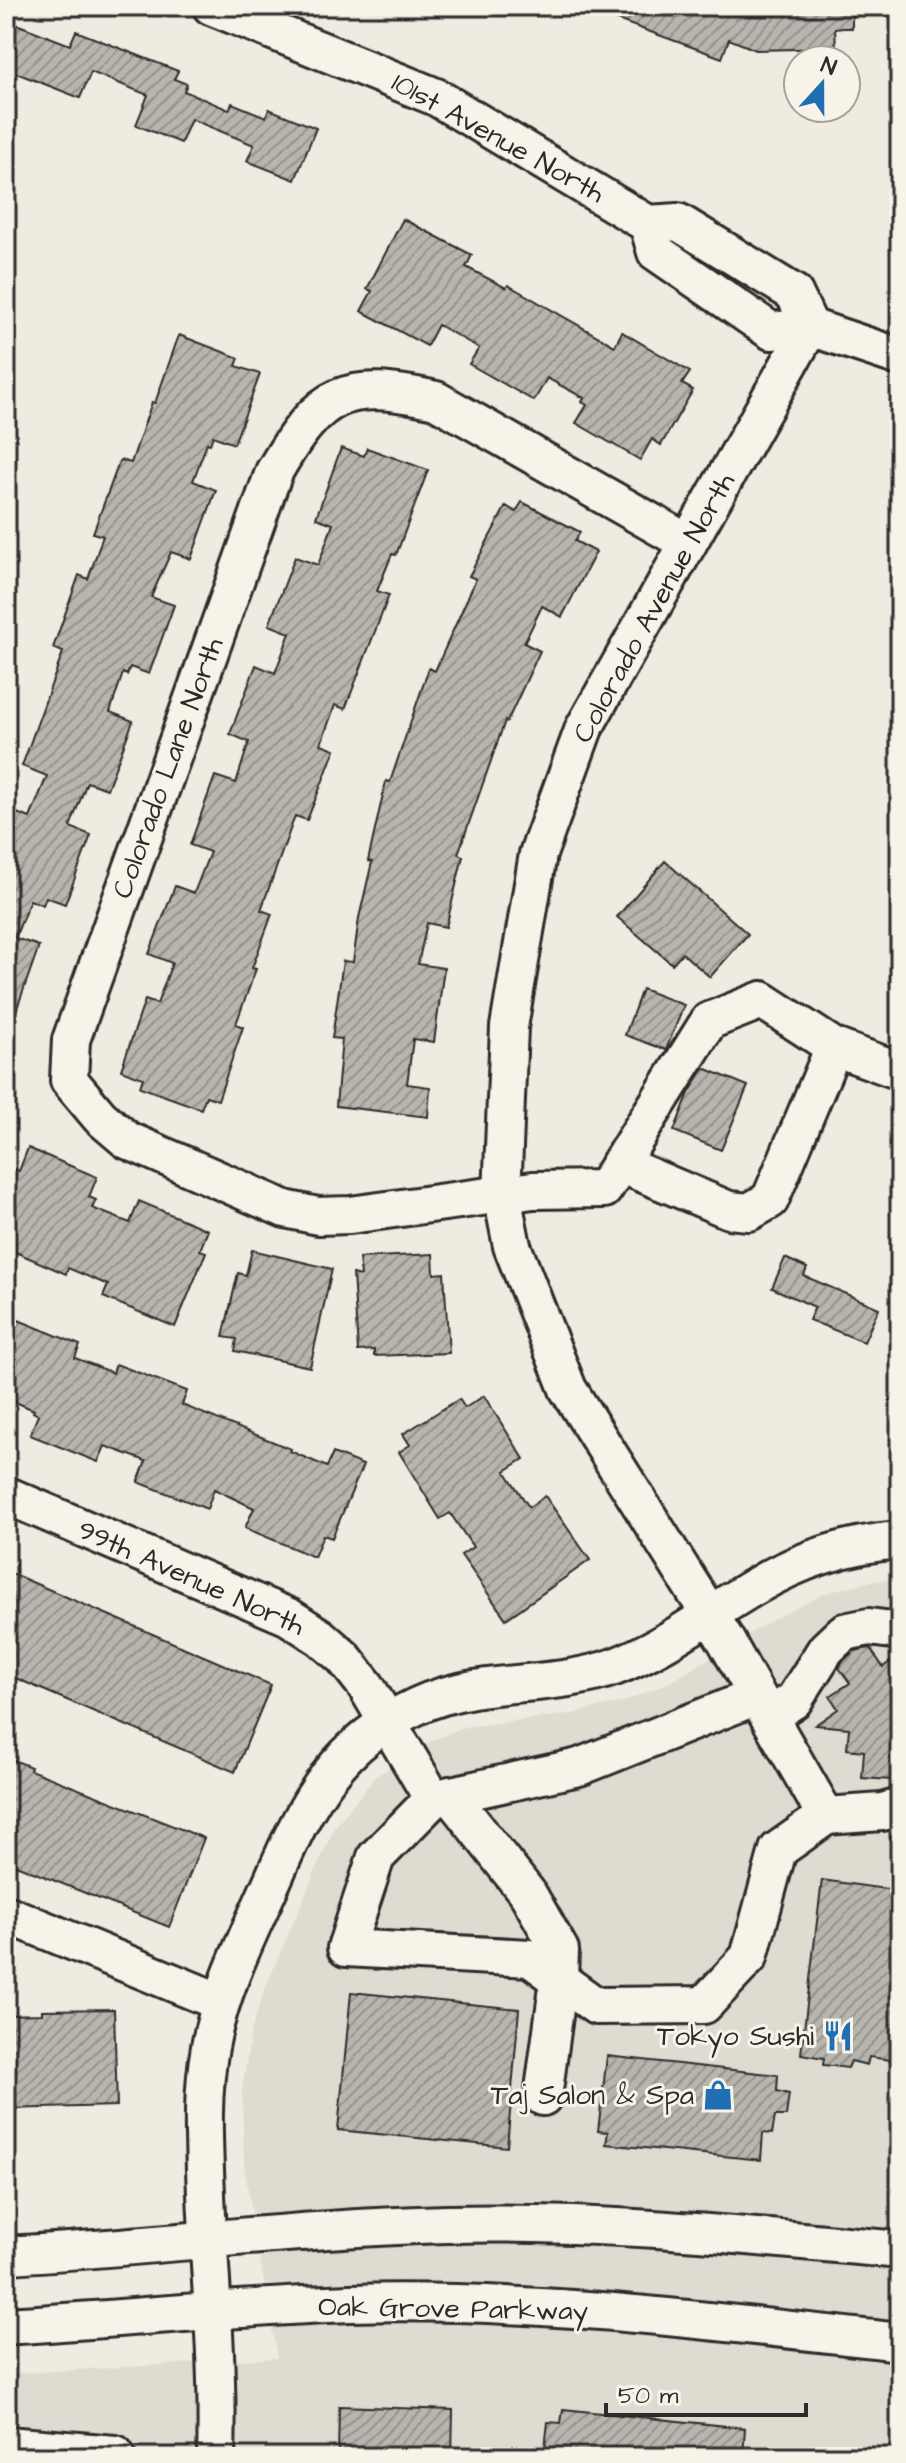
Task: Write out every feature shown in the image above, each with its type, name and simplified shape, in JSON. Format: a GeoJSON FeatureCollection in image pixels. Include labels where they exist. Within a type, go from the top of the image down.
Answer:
{"type":"FeatureCollection","features":[{"type":"Feature","properties":{"kind":"street","name":"101st Avenue North"},"geometry":{"type":"LineString","coordinates":[[211,6],[436,97],[648,224],[656,252],[771,331],[810,327],[900,357]]}},
{"type":"Feature","properties":{"kind":"street","name":"Colorado Avenue North"},"geometry":{"type":"LineString","coordinates":[[810,327],[584,728],[538,854],[509,1027],[502,1195],[512,1246],[568,1389],[709,1616],[826,1816]]}},
{"type":"Feature","properties":{"kind":"street","name":"Colorado Lane North"},"geometry":{"type":"LineString","coordinates":[[620,1164],[604,1189],[533,1190],[350,1215],[318,1216],[285,1209],[127,1140],[100,1117],[69,1080],[71,1040],[274,472],[294,437],[318,412],[342,396],[359,390],[391,390],[436,400],[688,543]]}},
{"type":"Feature","properties":{"kind":"street"},"geometry":{"type":"LineString","coordinates":[[834,1047],[770,1200],[749,1212],[729,1210],[620,1164],[709,1021],[762,1000],[834,1047],[900,1071]]}},
{"type":"Feature","properties":{"kind":"street","name":"99th Avenue North"},"geometry":{"type":"LineString","coordinates":[[6,1495],[289,1617],[320,1637],[344,1658],[366,1686],[401,1748],[528,1894],[560,1950],[543,2097]]}},
{"type":"Feature","properties":{"kind":"street"},"geometry":{"type":"LineString","coordinates":[[216,2457],[218,2413],[203,2100],[209,2047],[220,2002],[298,1822],[321,1782],[349,1751],[388,1722],[417,1706],[452,1693],[489,1685],[596,1674],[635,1659],[755,1586],[826,1553],[856,1545],[900,1540]]}},
{"type":"Feature","properties":{"kind":"street"},"geometry":{"type":"LineString","coordinates":[[900,1631],[869,1627],[844,1632],[826,1649],[794,1700],[763,1706],[579,1767],[442,1797],[376,1857],[346,1948],[530,1958],[596,2006],[704,2005],[749,1957],[778,1850],[826,1816],[882,1812],[900,1807]]}},
{"type":"Feature","properties":{"kind":"street"},"geometry":{"type":"LineString","coordinates":[[6,1914],[220,2002]]}},
{"type":"Feature","properties":{"kind":"street"},"geometry":{"type":"LineString","coordinates":[[6,2255],[349,2228],[551,2223],[655,2228],[900,2250]]}},
{"type":"Feature","properties":{"kind":"street","name":"Oak Grove Parkway"},"geometry":{"type":"LineString","coordinates":[[6,2326],[352,2303],[543,2308],[900,2342]]}},
{"type":"Feature","properties":{"kind":"street"},"geometry":{"type":"LineString","coordinates":[[6,2445],[115,2454],[117,2457]]}},
{"type":"Feature","properties":{"kind":"shaded area"},"geometry":{"type":"Polygon","coordinates":[[[900,1579],[900,2457],[6,2457],[6,2374],[277,2358],[244,2166],[242,2091],[251,2031],[266,1986],[334,1828],[376,1776],[431,1741],[464,1727],[572,1714],[626,1701],[674,1680],[772,1620],[828,1592],[872,1581],[900,1579]]]}},
{"type":"Feature","properties":{"kind":"building"},"geometry":{"type":"Polygon","coordinates":[[[587,6],[852,6],[852,28],[835,28],[836,44],[782,44],[782,49],[756,50],[729,39],[722,58],[587,9],[587,6]]]}},
{"type":"Feature","properties":{"kind":"building"},"geometry":{"type":"Polygon","coordinates":[[[6,20],[70,45],[76,31],[178,71],[174,79],[187,84],[184,91],[229,110],[232,103],[266,117],[269,109],[316,128],[295,180],[247,161],[254,145],[191,119],[181,143],[136,125],[148,95],[91,72],[80,98],[6,69],[6,20]]]}},
{"type":"Feature","properties":{"kind":"building"},"geometry":{"type":"Polygon","coordinates":[[[403,219],[472,255],[466,267],[506,288],[508,285],[615,346],[622,332],[690,372],[682,384],[693,390],[661,445],[652,439],[640,460],[576,423],[587,405],[582,402],[584,398],[547,378],[534,401],[469,364],[479,348],[438,325],[427,346],[361,311],[372,291],[367,289],[403,219]]]}},
{"type":"Feature","properties":{"kind":"building"},"geometry":{"type":"Polygon","coordinates":[[[179,335],[239,358],[236,366],[260,374],[234,444],[213,436],[210,444],[207,443],[193,481],[216,490],[191,559],[171,552],[151,597],[174,605],[149,674],[130,667],[127,675],[123,673],[110,712],[133,721],[107,789],[87,782],[70,827],[91,835],[65,904],[46,897],[43,905],[30,900],[15,938],[39,946],[9,1031],[6,1030],[6,809],[30,818],[47,776],[22,766],[63,652],[53,648],[79,575],[88,579],[103,536],[93,533],[120,460],[131,463],[179,335]]]}},
{"type":"Feature","properties":{"kind":"building"},"geometry":{"type":"Polygon","coordinates":[[[341,448],[364,456],[367,448],[428,470],[396,555],[392,554],[377,591],[389,595],[345,709],[335,705],[321,744],[335,749],[324,778],[307,820],[295,816],[261,910],[272,914],[252,968],[256,969],[236,1024],[243,1027],[218,1100],[206,1096],[201,1109],[140,1087],[143,1078],[121,1070],[145,1000],[157,1004],[172,963],[149,954],[175,886],[194,893],[210,852],[190,845],[215,776],[236,783],[249,742],[230,734],[256,665],[275,673],[290,633],[269,625],[295,557],[318,565],[333,524],[316,518],[341,448]]]}},
{"type":"Feature","properties":{"kind":"building"},"geometry":{"type":"Polygon","coordinates":[[[522,502],[580,532],[575,541],[596,552],[562,617],[542,606],[524,643],[540,651],[505,721],[458,854],[463,856],[446,927],[427,923],[418,964],[444,968],[434,1042],[413,1039],[407,1084],[430,1087],[428,1117],[336,1106],[342,1039],[332,1038],[343,961],[353,962],[372,862],[368,861],[386,781],[390,782],[429,668],[435,671],[476,579],[469,576],[506,506],[516,512],[522,502]]]}},
{"type":"Feature","properties":{"kind":"building"},"geometry":{"type":"Polygon","coordinates":[[[665,861],[748,934],[710,977],[682,953],[672,964],[617,917],[665,861]]]}},
{"type":"Feature","properties":{"kind":"building"},"geometry":{"type":"Polygon","coordinates":[[[642,989],[684,1005],[666,1050],[625,1035],[642,989]]]}},
{"type":"Feature","properties":{"kind":"building"},"geometry":{"type":"Polygon","coordinates":[[[704,1068],[748,1086],[721,1150],[674,1131],[689,1093],[704,1068]]]}},
{"type":"Feature","properties":{"kind":"building"},"geometry":{"type":"Polygon","coordinates":[[[28,1148],[97,1177],[89,1197],[96,1200],[92,1208],[130,1223],[139,1201],[208,1230],[200,1250],[206,1252],[175,1327],[103,1297],[108,1285],[68,1268],[66,1274],[6,1248],[6,1165],[19,1171],[28,1148]]]}},
{"type":"Feature","properties":{"kind":"building"},"geometry":{"type":"Polygon","coordinates":[[[252,1250],[332,1269],[310,1367],[235,1351],[237,1339],[223,1337],[238,1273],[246,1275],[252,1250]]]}},
{"type":"Feature","properties":{"kind":"building"},"geometry":{"type":"Polygon","coordinates":[[[433,1254],[434,1274],[444,1273],[449,1353],[374,1356],[374,1350],[358,1351],[353,1274],[361,1276],[359,1258],[433,1254]]]}},
{"type":"Feature","properties":{"kind":"building"},"geometry":{"type":"Polygon","coordinates":[[[785,1258],[807,1268],[804,1276],[879,1308],[864,1342],[809,1320],[815,1307],[772,1288],[785,1258]]]}},
{"type":"Feature","properties":{"kind":"building"},"geometry":{"type":"Polygon","coordinates":[[[6,1315],[80,1345],[75,1358],[113,1373],[116,1364],[187,1391],[182,1405],[327,1467],[333,1453],[363,1465],[332,1538],[323,1535],[314,1557],[245,1528],[254,1508],[214,1489],[207,1509],[138,1482],[146,1461],[105,1446],[98,1462],[30,1435],[38,1415],[34,1410],[6,1398],[6,1315]]]}},
{"type":"Feature","properties":{"kind":"building"},"geometry":{"type":"Polygon","coordinates":[[[484,1396],[524,1459],[505,1471],[529,1507],[545,1496],[590,1560],[506,1619],[461,1555],[473,1547],[450,1513],[440,1519],[399,1452],[410,1445],[403,1434],[459,1399],[465,1408],[484,1396]]]}},
{"type":"Feature","properties":{"kind":"building"},"geometry":{"type":"Polygon","coordinates":[[[6,1571],[271,1685],[235,1772],[6,1674],[6,1571]]]}},
{"type":"Feature","properties":{"kind":"building"},"geometry":{"type":"Polygon","coordinates":[[[870,1648],[883,1667],[900,1655],[900,1765],[894,1764],[892,1780],[862,1778],[864,1751],[847,1749],[849,1728],[815,1725],[838,1709],[830,1696],[850,1683],[839,1668],[842,1662],[854,1651],[870,1648]]]}},
{"type":"Feature","properties":{"kind":"building"},"geometry":{"type":"Polygon","coordinates":[[[6,1757],[31,1767],[30,1770],[204,1838],[169,1927],[6,1861],[6,1757]]]}},
{"type":"Feature","properties":{"kind":"building"},"geometry":{"type":"Polygon","coordinates":[[[822,1880],[900,1891],[900,1976],[892,2060],[869,2057],[867,2065],[851,2061],[848,2068],[823,2065],[824,2058],[801,2054],[822,1880]]]}},
{"type":"Feature","properties":{"kind":"building"},"geometry":{"type":"Polygon","coordinates":[[[351,1992],[519,2009],[507,2147],[338,2130],[351,1992]]]}},
{"type":"Feature","properties":{"kind":"building"},"geometry":{"type":"Polygon","coordinates":[[[114,2009],[117,2106],[6,2109],[6,2015],[42,2014],[42,2010],[114,2009]]]}},
{"type":"Feature","properties":{"kind":"building"},"geometry":{"type":"Polygon","coordinates":[[[607,2056],[778,2075],[777,2091],[789,2094],[786,2116],[775,2116],[772,2134],[763,2133],[761,2160],[606,2144],[608,2132],[598,2131],[607,2056]]]}},
{"type":"Feature","properties":{"kind":"building"},"geometry":{"type":"Polygon","coordinates":[[[339,2406],[453,2410],[452,2457],[338,2457],[339,2406]]]}},
{"type":"Feature","properties":{"kind":"building"},"geometry":{"type":"Polygon","coordinates":[[[563,2409],[745,2428],[743,2457],[544,2457],[548,2422],[561,2423],[563,2409]]]}},
{"type":"Feature","properties":{"kind":"place","name":"Tokyo Sushi"},"geometry":{"type":"Point","coordinates":[838,2036]}},
{"type":"Feature","properties":{"kind":"place","name":"Taj Salon & Spa"},"geometry":{"type":"Point","coordinates":[718,2095]}}]}
